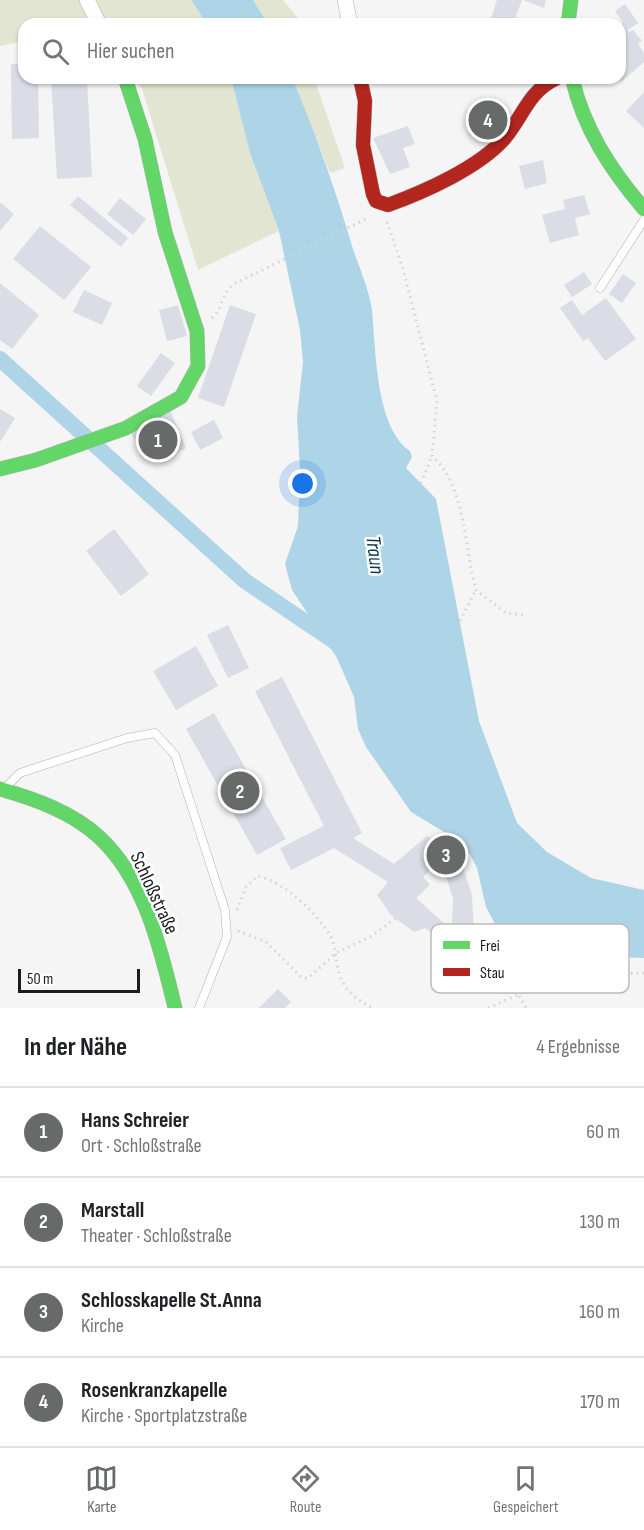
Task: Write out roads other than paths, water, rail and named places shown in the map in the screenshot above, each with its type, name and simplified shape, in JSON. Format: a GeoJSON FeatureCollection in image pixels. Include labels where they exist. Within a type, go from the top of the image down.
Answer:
{"type":"FeatureCollection","features":[{"type":"Feature","properties":{"kind":"street"},"geometry":{"type":"LineString","coordinates":[[87,0],[96,18]]}},
{"type":"Feature","properties":{"kind":"street"},"geometry":{"type":"LineString","coordinates":[[345,0],[349,18]]}},
{"type":"Feature","properties":{"kind":"street"},"geometry":{"type":"LineString","coordinates":[[569,18],[571,0]]}},
{"type":"Feature","properties":{"kind":"street"},"geometry":{"type":"LineString","coordinates":[[0,469],[126,428],[181,397],[198,366],[197,330],[165,232],[145,139],[127,84]]}},
{"type":"Feature","properties":{"kind":"street"},"geometry":{"type":"LineString","coordinates":[[361,84],[365,101],[363,145],[373,194],[382,204],[393,203],[484,156],[503,140],[539,86],[544,84]]}},
{"type":"Feature","properties":{"kind":"street"},"geometry":{"type":"LineString","coordinates":[[574,84],[582,116],[591,136],[621,183],[644,209]]}},
{"type":"Feature","properties":{"kind":"street","name":"Schloßstraße"},"geometry":{"type":"LineString","coordinates":[[1,790],[49,807],[80,823],[109,846],[132,883],[151,924],[175,1008]]}},
{"type":"Feature","properties":{"kind":"lane"},"geometry":{"type":"LineString","coordinates":[[600,288],[644,220]]}},
{"type":"Feature","properties":{"kind":"lane"},"geometry":{"type":"LineString","coordinates":[[1,790],[20,773],[127,738],[155,733],[175,755],[224,900],[227,937],[199,1008]]}},
{"type":"Feature","properties":{"kind":"water"},"geometry":{"type":"Polygon","coordinates":[[[191,0],[253,0],[264,18],[203,18],[191,0]]]}},
{"type":"Feature","properties":{"kind":"water","name":"Traun"},"geometry":{"type":"Polygon","coordinates":[[[233,84],[294,84],[333,184],[369,295],[379,386],[390,424],[398,440],[410,451],[412,457],[406,468],[436,499],[479,721],[517,823],[547,852],[591,878],[644,890],[644,958],[629,958],[629,924],[495,924],[486,907],[477,868],[471,856],[459,841],[411,812],[366,747],[358,729],[354,697],[337,658],[292,590],[285,564],[298,526],[300,469],[297,417],[303,362],[300,330],[279,231],[250,153],[233,84]]]}},
{"type":"Feature","properties":{"kind":"waterway"},"geometry":{"type":"LineString","coordinates":[[0,359],[245,581],[338,644]]}},
{"type":"Feature","properties":{"kind":"place","name":"Rosenkranzkapelle"},"geometry":{"type":"Point","coordinates":[488,120]}},
{"type":"Feature","properties":{"kind":"place","name":"Hans Schreier"},"geometry":{"type":"Point","coordinates":[158,440]}},
{"type":"Feature","properties":{"kind":"place","name":"Marstall"},"geometry":{"type":"Point","coordinates":[240,791]}},
{"type":"Feature","properties":{"kind":"place","name":"Schlosskapelle St.Anna"},"geometry":{"type":"Point","coordinates":[446,855]}}]}
